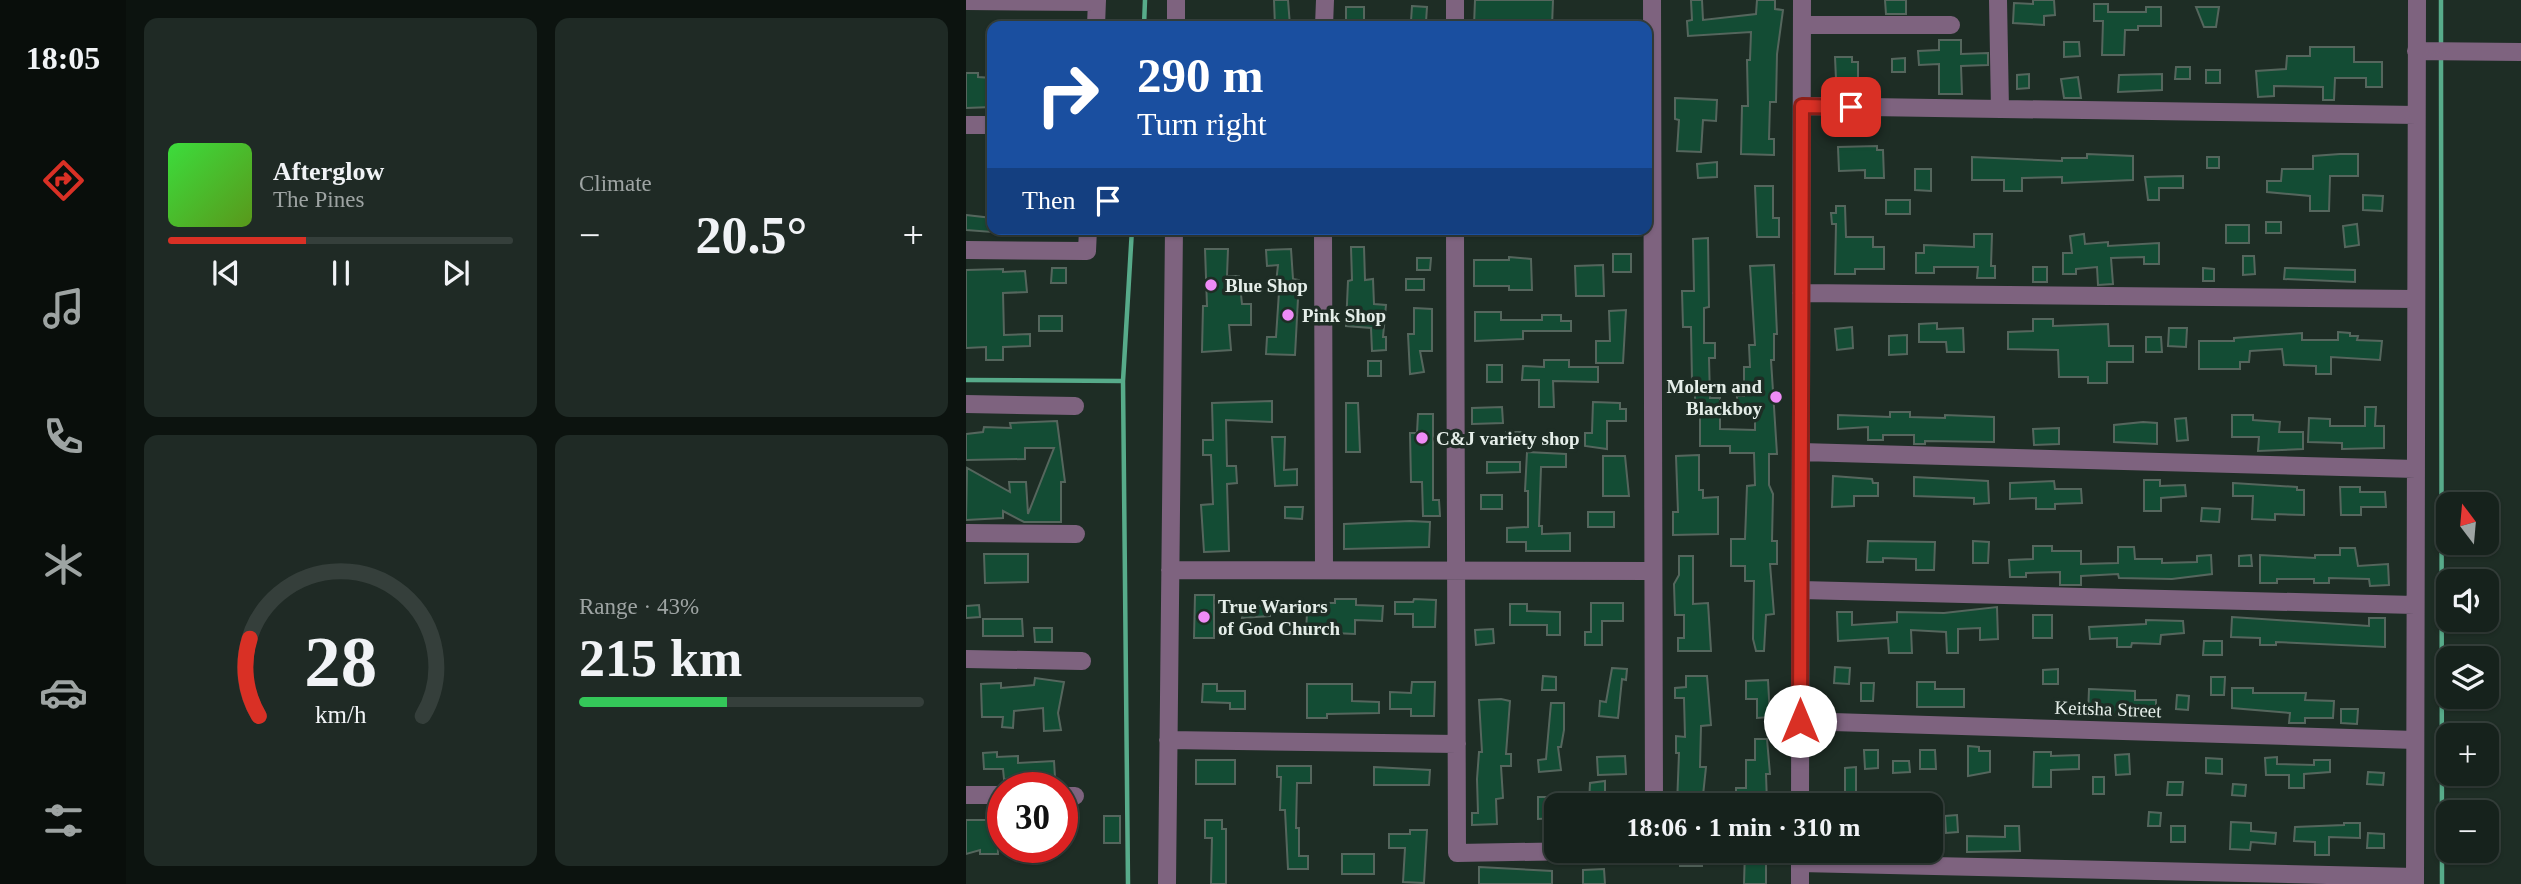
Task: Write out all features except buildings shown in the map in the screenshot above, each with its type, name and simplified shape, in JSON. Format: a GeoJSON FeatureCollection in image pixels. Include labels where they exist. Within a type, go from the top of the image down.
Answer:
{"type":"FeatureCollection","features":[{"type":"Feature","properties":{"kind":"street"},"geometry":{"type":"LineString","coordinates":[[1176,0],[1176,21]]}},
{"type":"Feature","properties":{"kind":"street"},"geometry":{"type":"LineString","coordinates":[[1324,21],[1325,0]]}},
{"type":"Feature","properties":{"kind":"street"},"geometry":{"type":"LineString","coordinates":[[1455,0],[1455,21]]}},
{"type":"Feature","properties":{"kind":"street"},"geometry":{"type":"LineString","coordinates":[[1650,21],[1652,0]]}},
{"type":"Feature","properties":{"kind":"street"},"geometry":{"type":"LineString","coordinates":[[1800,793],[1802,0]]}},
{"type":"Feature","properties":{"kind":"street"},"geometry":{"type":"LineString","coordinates":[[1998,0],[2000,109]]}},
{"type":"Feature","properties":{"kind":"street"},"geometry":{"type":"LineString","coordinates":[[1943,863],[2415,881],[2414,299],[2417,0]]}},
{"type":"Feature","properties":{"kind":"street"},"geometry":{"type":"LineString","coordinates":[[966,1],[1097,1],[1096,21]]}},
{"type":"Feature","properties":{"kind":"street"},"geometry":{"type":"LineString","coordinates":[[1802,25],[1951,25]]}},
{"type":"Feature","properties":{"kind":"street"},"geometry":{"type":"LineString","coordinates":[[2416,51],[2521,52]]}},
{"type":"Feature","properties":{"kind":"street"},"geometry":{"type":"LineString","coordinates":[[1802,106],[2416,116]]}},
{"type":"Feature","properties":{"kind":"street"},"geometry":{"type":"LineString","coordinates":[[966,125],[987,125]]}},
{"type":"Feature","properties":{"kind":"street"},"geometry":{"type":"LineString","coordinates":[[966,250],[1087,251],[1088,235]]}},
{"type":"Feature","properties":{"kind":"street"},"geometry":{"type":"LineString","coordinates":[[1167,884],[1174,235]]}},
{"type":"Feature","properties":{"kind":"street"},"geometry":{"type":"LineString","coordinates":[[1323,235],[1324,570]]}},
{"type":"Feature","properties":{"kind":"street"},"geometry":{"type":"LineString","coordinates":[[1455,235],[1457,853],[1544,852]]}},
{"type":"Feature","properties":{"kind":"street"},"geometry":{"type":"LineString","coordinates":[[1649,235],[1654,793]]}},
{"type":"Feature","properties":{"kind":"street"},"geometry":{"type":"LineString","coordinates":[[1801,293],[2414,299]]}},
{"type":"Feature","properties":{"kind":"street"},"geometry":{"type":"LineString","coordinates":[[966,404],[1075,406]]}},
{"type":"Feature","properties":{"kind":"street"},"geometry":{"type":"LineString","coordinates":[[1801,452],[2416,469]]}},
{"type":"Feature","properties":{"kind":"street"},"geometry":{"type":"LineString","coordinates":[[966,533],[1076,534]]}},
{"type":"Feature","properties":{"kind":"street"},"geometry":{"type":"LineString","coordinates":[[1170,570],[1653,571]]}},
{"type":"Feature","properties":{"kind":"street"},"geometry":{"type":"LineString","coordinates":[[1801,590],[2415,605]]}},
{"type":"Feature","properties":{"kind":"street"},"geometry":{"type":"LineString","coordinates":[[966,659],[1082,661]]}},
{"type":"Feature","properties":{"kind":"street","name":"Keitsha Street"},"geometry":{"type":"LineString","coordinates":[[1800,721],[2415,740]]}},
{"type":"Feature","properties":{"kind":"street"},"geometry":{"type":"LineString","coordinates":[[1168,740],[1457,744]]}},
{"type":"Feature","properties":{"kind":"street"},"geometry":{"type":"LineString","coordinates":[[966,795],[987,795]]}},
{"type":"Feature","properties":{"kind":"street"},"geometry":{"type":"LineString","coordinates":[[1800,863],[1800,884]]}},
{"type":"Feature","properties":{"kind":"waterway"},"geometry":{"type":"LineString","coordinates":[[1144,21],[1145,0]]}},
{"type":"Feature","properties":{"kind":"waterway"},"geometry":{"type":"LineString","coordinates":[[2441,0],[2441,45]]}},
{"type":"Feature","properties":{"kind":"waterway"},"geometry":{"type":"LineString","coordinates":[[2441,60],[2442,884]]}},
{"type":"Feature","properties":{"kind":"waterway"},"geometry":{"type":"LineString","coordinates":[[1128,884],[1123,381],[1132,235]]}},
{"type":"Feature","properties":{"kind":"waterway"},"geometry":{"type":"LineString","coordinates":[[966,380],[1123,381]]}},
{"type":"Feature","properties":{"kind":"place","name":"Blue Shop"},"geometry":{"type":"Point","coordinates":[1211,285]}},
{"type":"Feature","properties":{"kind":"place","name":"Pink Shop"},"geometry":{"type":"Point","coordinates":[1288,315]}},
{"type":"Feature","properties":{"kind":"place","name":"Molern and Blackboy"},"geometry":{"type":"Point","coordinates":[1776,397]}},
{"type":"Feature","properties":{"kind":"place","name":"C&J variety shop"},"geometry":{"type":"Point","coordinates":[1422,438]}},
{"type":"Feature","properties":{"kind":"place","name":"True Wariors of God Church"},"geometry":{"type":"Point","coordinates":[1204,617]}},
{"type":"Feature","properties":{"kind":"route"},"geometry":{"type":"LineString","coordinates":[[1800,721],[1802,106],[1851,107]]}}]}
